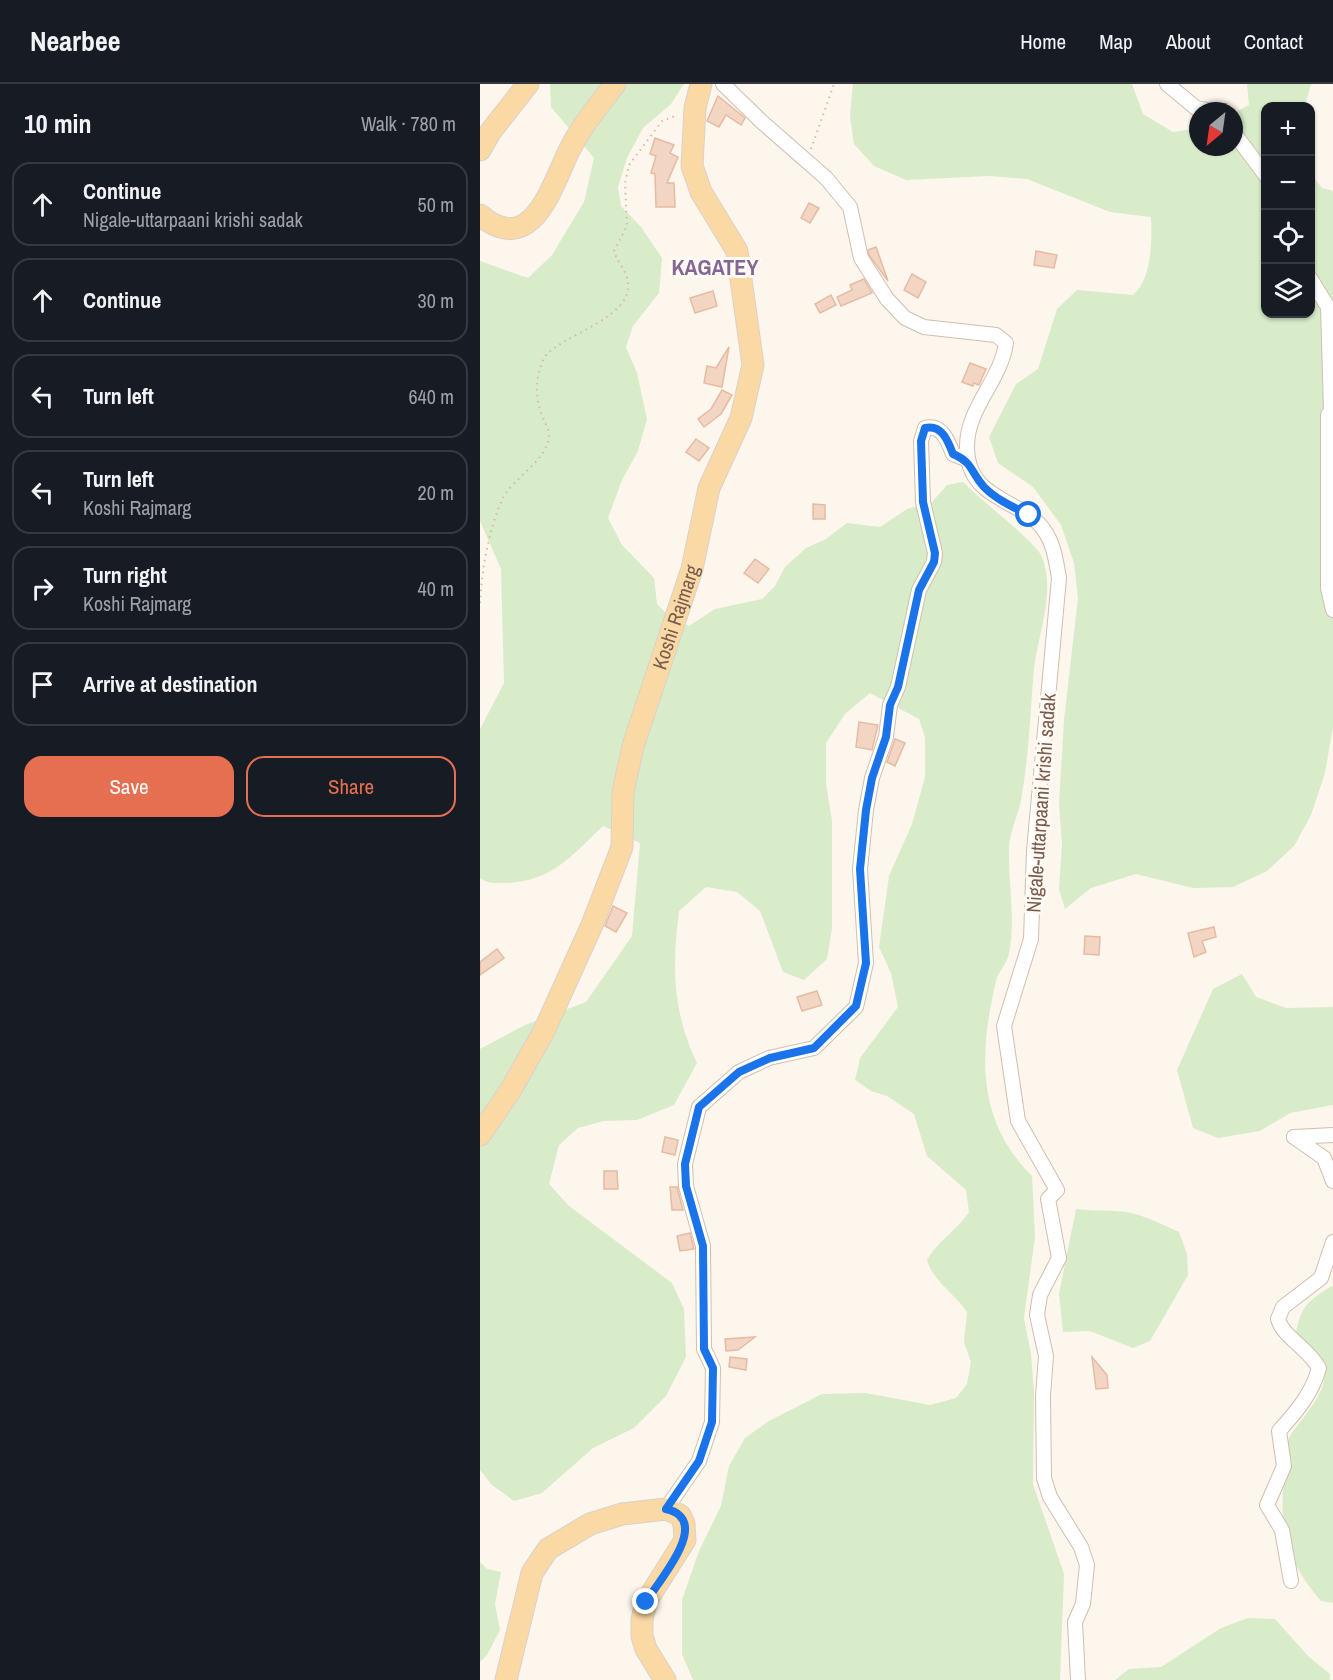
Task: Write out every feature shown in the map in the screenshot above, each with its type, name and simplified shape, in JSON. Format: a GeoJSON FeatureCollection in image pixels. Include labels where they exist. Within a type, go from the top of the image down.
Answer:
{"type":"FeatureCollection","features":[{"type":"Feature","properties":{"kind":"main road"},"geometry":{"type":"LineString","coordinates":[[480,150],[491,131],[528,84]]}},
{"type":"Feature","properties":{"kind":"main road"},"geometry":{"type":"LineString","coordinates":[[480,215],[496,225],[507,227],[519,226],[535,218],[553,190],[569,150],[585,123],[615,84]]}},
{"type":"Feature","properties":{"kind":"main road","name":"Koshi Rajmarg"},"geometry":{"type":"LineString","coordinates":[[480,1135],[510,1091],[544,1031],[592,925],[622,847],[622,792],[633,746],[692,569],[709,488],[741,418],[753,365],[737,251],[700,192],[692,166],[695,108],[701,84]]}},
{"type":"Feature","properties":{"kind":"main road"},"geometry":{"type":"LineString","coordinates":[[506,1680],[532,1574],[548,1550],[590,1524],[622,1514],[666,1509],[680,1515],[686,1540],[646,1602],[642,1636],[653,1663],[665,1680]]}},
{"type":"Feature","properties":{"kind":"street"},"geometry":{"type":"LineString","coordinates":[[666,1509],[699,1461],[712,1422],[713,1368],[704,1349],[703,1246],[686,1186],[685,1164],[699,1107],[739,1072],[770,1058],[814,1048],[856,1006],[866,963],[860,869],[866,810],[872,778],[886,737],[890,705],[898,687],[919,590],[934,562],[935,553],[923,502],[921,441],[925,428],[930,427],[943,433],[953,454],[968,460],[967,444],[971,422],[1004,357],[1006,343],[996,335],[924,327],[905,318],[887,299],[861,258],[850,207],[826,178],[723,84]]}},
{"type":"Feature","properties":{"kind":"street"},"geometry":{"type":"LineString","coordinates":[[1167,84],[1189,102]]}},
{"type":"Feature","properties":{"kind":"street"},"geometry":{"type":"LineString","coordinates":[[1243,145],[1261,169]]}},
{"type":"Feature","properties":{"kind":"street"},"geometry":{"type":"LineString","coordinates":[[1315,285],[1328,307],[1331,410],[1328,415],[1328,588],[1333,610]]}},
{"type":"Feature","properties":{"kind":"street","name":"Nigale-uttarpaani krishi sadak"},"geometry":{"type":"LineString","coordinates":[[968,460],[985,488],[1000,501],[1029,515],[1043,528],[1053,546],[1059,578],[1034,850],[1031,939],[1004,1026],[1018,1121],[1057,1190],[1048,1199],[1059,1258],[1040,1295],[1037,1315],[1046,1356],[1043,1396],[1044,1478],[1050,1497],[1081,1547],[1087,1565],[1083,1604],[1075,1622],[1078,1680]]}},
{"type":"Feature","properties":{"kind":"street"},"geometry":{"type":"LineString","coordinates":[[1333,1135],[1294,1137],[1324,1158],[1333,1181]]}},
{"type":"Feature","properties":{"kind":"street"},"geometry":{"type":"LineString","coordinates":[[1292,1581],[1282,1530],[1267,1505],[1284,1466],[1279,1431],[1300,1407],[1315,1382],[1319,1368],[1311,1354],[1281,1328],[1278,1319],[1283,1307],[1321,1278],[1333,1242]]}},
{"type":"Feature","properties":{"kind":"path"},"geometry":{"type":"LineString","coordinates":[[811,151],[834,84]]}},
{"type":"Feature","properties":{"kind":"path"},"geometry":{"type":"LineString","coordinates":[[480,603],[485,557],[502,499],[544,450],[549,433],[537,393],[536,376],[544,357],[602,322],[616,309],[628,291],[627,275],[618,263],[614,251],[627,226],[625,183],[629,165],[662,121],[695,108]]}},
{"type":"Feature","properties":{"kind":"green space"},"geometry":{"type":"Polygon","coordinates":[[[550,84],[684,84],[671,104],[643,128],[627,158],[618,187],[621,206],[641,227],[662,258],[659,293],[633,326],[626,347],[637,373],[647,419],[638,451],[622,480],[608,518],[622,545],[654,578],[657,604],[668,615],[689,626],[715,609],[762,599],[775,586],[785,567],[806,548],[826,539],[847,523],[880,527],[907,509],[932,502],[947,485],[963,482],[1029,541],[1042,557],[1046,571],[1047,599],[1034,669],[1024,784],[1009,843],[1011,940],[1008,957],[996,981],[990,1008],[985,1060],[992,1109],[1000,1132],[1014,1155],[1032,1176],[1035,1237],[1024,1318],[1031,1354],[1034,1392],[1033,1484],[1064,1574],[1060,1680],[693,1680],[682,1654],[682,1600],[699,1551],[721,1506],[729,1466],[745,1438],[769,1421],[822,1394],[866,1393],[930,1405],[956,1398],[967,1384],[971,1362],[964,1342],[967,1312],[939,1281],[927,1260],[969,1212],[966,1190],[927,1156],[914,1114],[887,1096],[871,1091],[855,1080],[860,1058],[898,1007],[891,973],[879,947],[889,876],[912,824],[925,777],[925,737],[919,719],[870,693],[845,714],[826,743],[826,784],[832,821],[832,928],[827,959],[804,980],[783,972],[760,911],[737,892],[706,887],[679,911],[675,951],[678,1007],[697,1063],[674,1105],[637,1120],[604,1121],[578,1128],[559,1145],[549,1184],[569,1206],[672,1283],[684,1309],[686,1357],[666,1396],[634,1428],[593,1448],[542,1493],[514,1501],[492,1485],[480,1470],[480,1049],[525,1025],[586,1002],[632,936],[640,843],[603,826],[571,857],[549,872],[522,881],[506,883],[489,882],[480,878],[480,729],[504,683],[501,569],[480,521],[480,261],[528,278],[552,255],[584,202],[594,158],[551,107],[550,84]]]}},
{"type":"Feature","properties":{"kind":"green space"},"geometry":{"type":"Polygon","coordinates":[[[853,84],[1132,84],[1143,114],[1173,132],[1189,129],[1189,156],[1243,156],[1243,108],[1249,105],[1247,84],[1311,84],[1306,102],[1261,102],[1261,318],[1315,318],[1315,179],[1322,188],[1333,191],[1333,727],[1325,773],[1311,815],[1294,846],[1267,871],[1233,887],[1193,888],[1136,874],[1091,888],[1065,909],[1059,889],[1062,844],[1059,803],[1064,720],[1078,598],[1074,563],[1061,525],[1033,487],[998,463],[989,437],[1016,384],[1038,369],[1057,309],[1077,290],[1133,295],[1139,288],[1150,259],[1151,217],[1110,212],[1027,179],[989,176],[906,180],[874,166],[854,144],[850,116],[853,84]]]}},
{"type":"Feature","properties":{"kind":"green space"},"geometry":{"type":"Polygon","coordinates":[[[1242,974],[1256,997],[1286,1008],[1333,1007],[1333,1105],[1290,1113],[1260,1131],[1218,1138],[1193,1128],[1177,1070],[1213,989],[1242,974]]]}},
{"type":"Feature","properties":{"kind":"green space"},"geometry":{"type":"Polygon","coordinates":[[[1076,1209],[1131,1213],[1179,1232],[1187,1254],[1188,1275],[1150,1341],[1133,1348],[1090,1331],[1063,1332],[1059,1294],[1076,1209]]]}},
{"type":"Feature","properties":{"kind":"green space"},"geometry":{"type":"Polygon","coordinates":[[[1333,1285],[1333,1603],[1321,1601],[1299,1570],[1286,1540],[1282,1508],[1289,1438],[1318,1396],[1324,1378],[1318,1361],[1296,1333],[1298,1323],[1308,1304],[1333,1285]]]}},
{"type":"Feature","properties":{"kind":"green space"},"geometry":{"type":"Polygon","coordinates":[[[480,1562],[487,1569],[501,1572],[495,1604],[500,1630],[487,1655],[480,1662],[480,1562]]]}},
{"type":"Feature","properties":{"kind":"green space"},"geometry":{"type":"Polygon","coordinates":[[[1248,1618],[1275,1619],[1309,1657],[1330,1674],[1330,1680],[1115,1680],[1129,1669],[1161,1667],[1221,1628],[1248,1618]]]}},
{"type":"Feature","properties":{"kind":"building"},"geometry":{"type":"Polygon","coordinates":[[[718,96],[745,118],[741,125],[726,115],[719,127],[707,121],[718,96]]]}},
{"type":"Feature","properties":{"kind":"building"},"geometry":{"type":"Polygon","coordinates":[[[655,138],[674,145],[670,153],[678,157],[667,183],[674,183],[675,207],[656,207],[655,174],[651,173],[656,156],[650,154],[655,138]]]}},
{"type":"Feature","properties":{"kind":"building"},"geometry":{"type":"Polygon","coordinates":[[[809,203],[819,208],[810,223],[801,218],[809,203]]]}},
{"type":"Feature","properties":{"kind":"building"},"geometry":{"type":"Polygon","coordinates":[[[876,247],[888,281],[869,255],[868,250],[876,247]]]}},
{"type":"Feature","properties":{"kind":"building"},"geometry":{"type":"Polygon","coordinates":[[[1036,251],[1057,255],[1054,268],[1034,265],[1036,251]]]}},
{"type":"Feature","properties":{"kind":"building"},"geometry":{"type":"Polygon","coordinates":[[[912,274],[926,282],[918,298],[904,290],[912,274]]]}},
{"type":"Feature","properties":{"kind":"building"},"geometry":{"type":"Polygon","coordinates":[[[864,279],[872,293],[841,306],[837,297],[852,290],[850,285],[864,279]]]}},
{"type":"Feature","properties":{"kind":"building"},"geometry":{"type":"Polygon","coordinates":[[[713,291],[717,306],[695,313],[690,298],[713,291]]]}},
{"type":"Feature","properties":{"kind":"building"},"geometry":{"type":"Polygon","coordinates":[[[831,295],[836,305],[820,313],[815,304],[831,295]]]}},
{"type":"Feature","properties":{"kind":"building"},"geometry":{"type":"Polygon","coordinates":[[[729,347],[722,387],[704,383],[707,366],[716,368],[729,347]]]}},
{"type":"Feature","properties":{"kind":"building"},"geometry":{"type":"Polygon","coordinates":[[[970,363],[986,369],[979,385],[974,383],[973,386],[962,382],[970,363]]]}},
{"type":"Feature","properties":{"kind":"building"},"geometry":{"type":"Polygon","coordinates":[[[722,390],[732,395],[721,414],[704,427],[698,419],[711,409],[722,390]]]}},
{"type":"Feature","properties":{"kind":"building"},"geometry":{"type":"Polygon","coordinates":[[[696,439],[709,448],[699,461],[686,452],[696,439]]]}},
{"type":"Feature","properties":{"kind":"building"},"geometry":{"type":"Polygon","coordinates":[[[813,504],[825,505],[825,519],[813,519],[813,504]]]}},
{"type":"Feature","properties":{"kind":"building"},"geometry":{"type":"Polygon","coordinates":[[[755,559],[769,569],[758,583],[744,573],[755,559]]]}},
{"type":"Feature","properties":{"kind":"building"},"geometry":{"type":"Polygon","coordinates":[[[859,722],[878,725],[872,750],[856,747],[859,722]]]}},
{"type":"Feature","properties":{"kind":"building"},"geometry":{"type":"Polygon","coordinates":[[[895,739],[905,743],[895,766],[887,762],[895,739]]]}},
{"type":"Feature","properties":{"kind":"building"},"geometry":{"type":"Polygon","coordinates":[[[613,906],[627,913],[616,932],[605,926],[613,906]]]}},
{"type":"Feature","properties":{"kind":"building"},"geometry":{"type":"Polygon","coordinates":[[[1214,927],[1216,937],[1202,941],[1206,952],[1194,957],[1188,933],[1214,927]]]}},
{"type":"Feature","properties":{"kind":"building"},"geometry":{"type":"Polygon","coordinates":[[[1085,936],[1100,937],[1099,955],[1084,954],[1085,936]]]}},
{"type":"Feature","properties":{"kind":"building"},"geometry":{"type":"Polygon","coordinates":[[[497,949],[504,958],[480,975],[480,962],[497,949]]]}},
{"type":"Feature","properties":{"kind":"building"},"geometry":{"type":"Polygon","coordinates":[[[817,991],[822,1005],[802,1011],[797,997],[817,991]]]}},
{"type":"Feature","properties":{"kind":"building"},"geometry":{"type":"Polygon","coordinates":[[[665,1137],[678,1140],[675,1155],[662,1152],[665,1137]]]}},
{"type":"Feature","properties":{"kind":"building"},"geometry":{"type":"Polygon","coordinates":[[[604,1171],[617,1171],[618,1189],[604,1189],[604,1171]]]}},
{"type":"Feature","properties":{"kind":"building"},"geometry":{"type":"Polygon","coordinates":[[[670,1187],[677,1187],[683,1210],[672,1210],[670,1187]]]}},
{"type":"Feature","properties":{"kind":"building"},"geometry":{"type":"Polygon","coordinates":[[[690,1233],[694,1249],[680,1251],[677,1236],[690,1233]]]}},
{"type":"Feature","properties":{"kind":"building"},"geometry":{"type":"Polygon","coordinates":[[[755,1337],[738,1350],[726,1351],[725,1339],[755,1337]]]}},
{"type":"Feature","properties":{"kind":"building"},"geometry":{"type":"Polygon","coordinates":[[[730,1357],[747,1359],[746,1370],[729,1367],[730,1357]]]}},
{"type":"Feature","properties":{"kind":"building"},"geometry":{"type":"Polygon","coordinates":[[[1092,1357],[1107,1375],[1108,1388],[1096,1389],[1092,1357]]]}},
{"type":"Feature","properties":{"kind":"district","name":"KAGATEY"},"geometry":{"type":"Point","coordinates":[715,267]}},
{"type":"Feature","properties":{"kind":"route"},"geometry":{"type":"LineString","coordinates":[[646,1602],[686,1540],[680,1515],[666,1509],[678,1495],[699,1461],[712,1422],[713,1368],[704,1349],[703,1246],[686,1186],[685,1164],[699,1107],[739,1072],[770,1058],[814,1048],[856,1006],[866,963],[860,869],[866,810],[872,778],[886,737],[890,705],[898,687],[919,590],[934,562],[934,543],[923,502],[921,441],[925,428],[930,427],[943,433],[953,454],[968,460],[985,488],[1000,501],[1029,515]]}}]}
